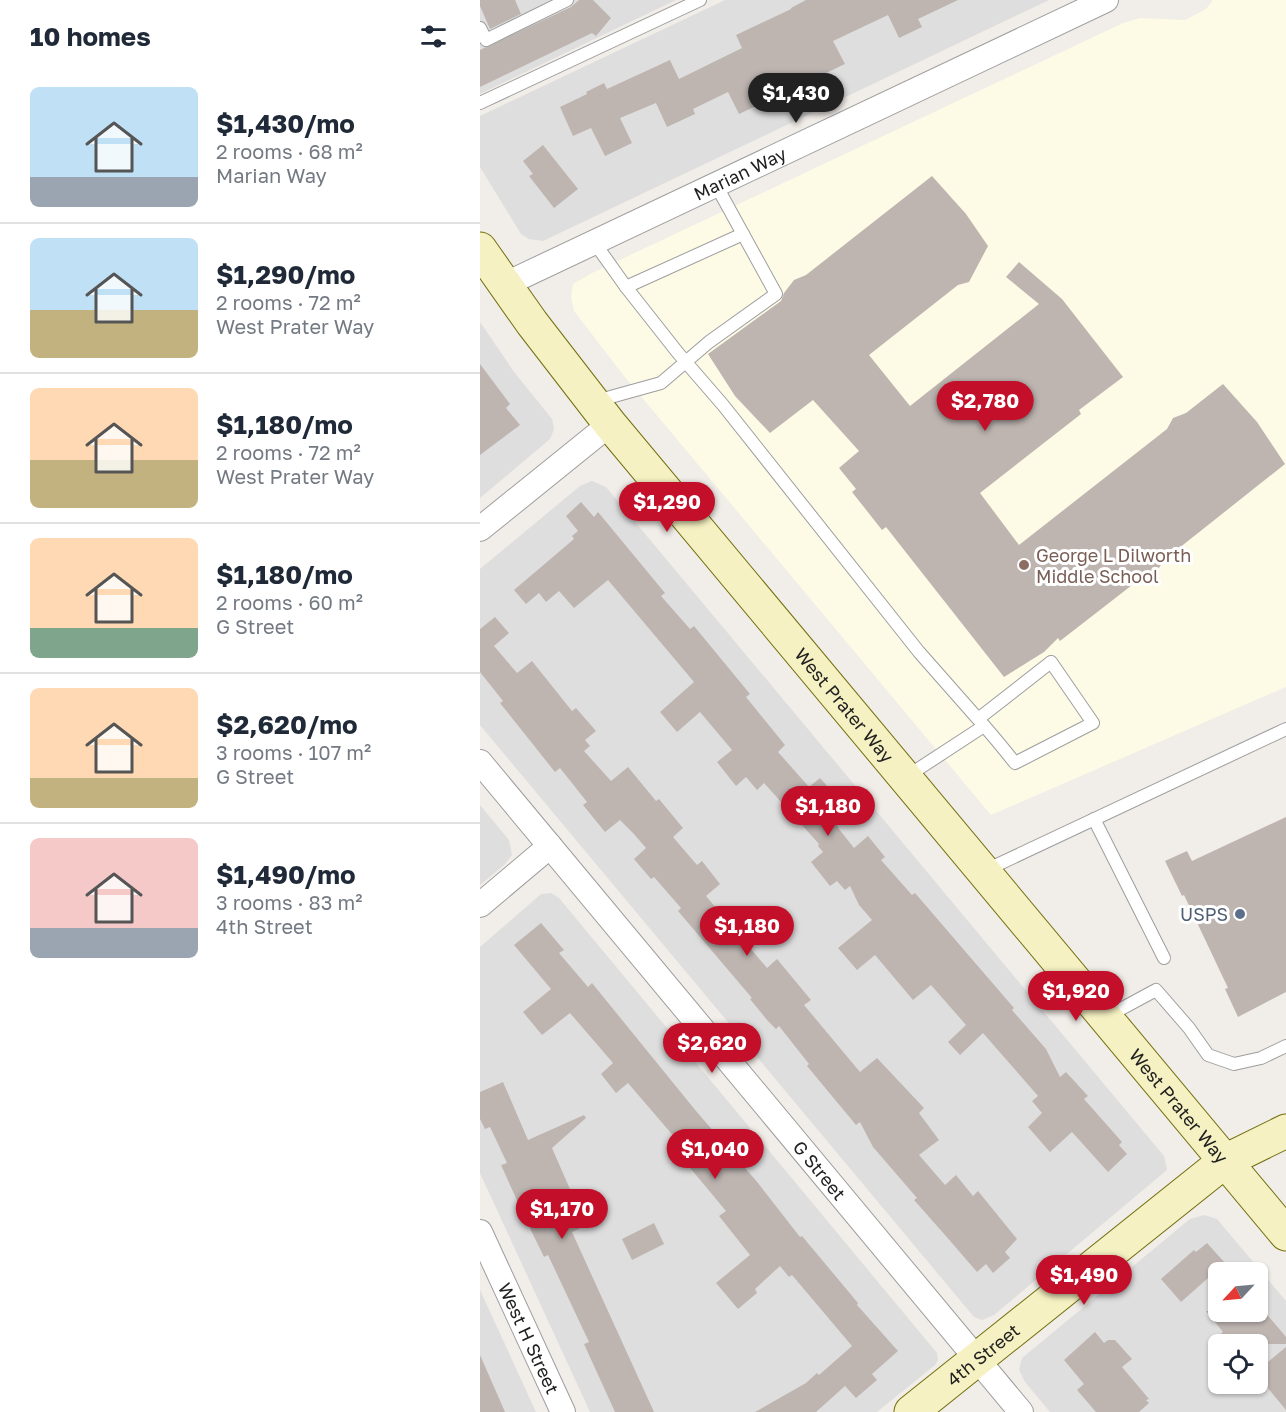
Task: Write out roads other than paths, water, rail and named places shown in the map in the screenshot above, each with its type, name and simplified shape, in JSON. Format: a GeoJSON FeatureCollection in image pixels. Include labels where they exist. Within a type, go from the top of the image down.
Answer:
{"type":"FeatureCollection","features":[{"type":"Feature","properties":{"kind":"main road","name":"West Prater Way"},"geometry":{"type":"LineString","coordinates":[[480,249],[504,285],[601,413],[1286,1234]]}},
{"type":"Feature","properties":{"kind":"main road","name":"4th Street"},"geometry":{"type":"LineString","coordinates":[[911,1412],[1224,1161],[1286,1131]]}},
{"type":"Feature","properties":{"kind":"street","name":"Marian Way"},"geometry":{"type":"LineString","coordinates":[[504,285],[1106,0]]}},
{"type":"Feature","properties":{"kind":"street"},"geometry":{"type":"LineString","coordinates":[[480,529],[601,413]]}},
{"type":"Feature","properties":{"kind":"street","name":"G Street"},"geometry":{"type":"LineString","coordinates":[[480,762],[1021,1412]]}},
{"type":"Feature","properties":{"kind":"street"},"geometry":{"type":"LineString","coordinates":[[480,905],[550,846]]}},
{"type":"Feature","properties":{"kind":"street","name":"West H Street"},"geometry":{"type":"LineString","coordinates":[[480,1232],[563,1412]]}},
{"type":"Feature","properties":{"kind":"lane"},"geometry":{"type":"LineString","coordinates":[[480,28],[486,40],[567,0]]}},
{"type":"Feature","properties":{"kind":"lane"},"geometry":{"type":"LineString","coordinates":[[480,103],[700,0]]}},
{"type":"Feature","properties":{"kind":"lane"},"geometry":{"type":"LineString","coordinates":[[601,413],[661,383],[686,361],[776,294],[716,185]]}},
{"type":"Feature","properties":{"kind":"lane"},"geometry":{"type":"LineString","coordinates":[[626,287],[743,234]]}},
{"type":"Feature","properties":{"kind":"lane"},"geometry":{"type":"LineString","coordinates":[[594,242],[626,287],[920,652],[981,722],[1015,763],[1093,723],[1051,662],[981,722],[905,778]]}},
{"type":"Feature","properties":{"kind":"lane"},"geometry":{"type":"LineString","coordinates":[[983,872],[1286,729]]}},
{"type":"Feature","properties":{"kind":"lane"},"geometry":{"type":"LineString","coordinates":[[1094,819],[1164,958]]}},
{"type":"Feature","properties":{"kind":"lane"},"geometry":{"type":"LineString","coordinates":[[1105,1017],[1156,990],[1208,1054],[1234,1064],[1261,1058],[1286,1046]]}},
{"type":"Feature","properties":{"kind":"place","name":"George L Dilworth Middle School"},"geometry":{"type":"Point","coordinates":[1024,565]}},
{"type":"Feature","properties":{"kind":"place","name":"USPS"},"geometry":{"type":"Point","coordinates":[1240,914]}}]}
